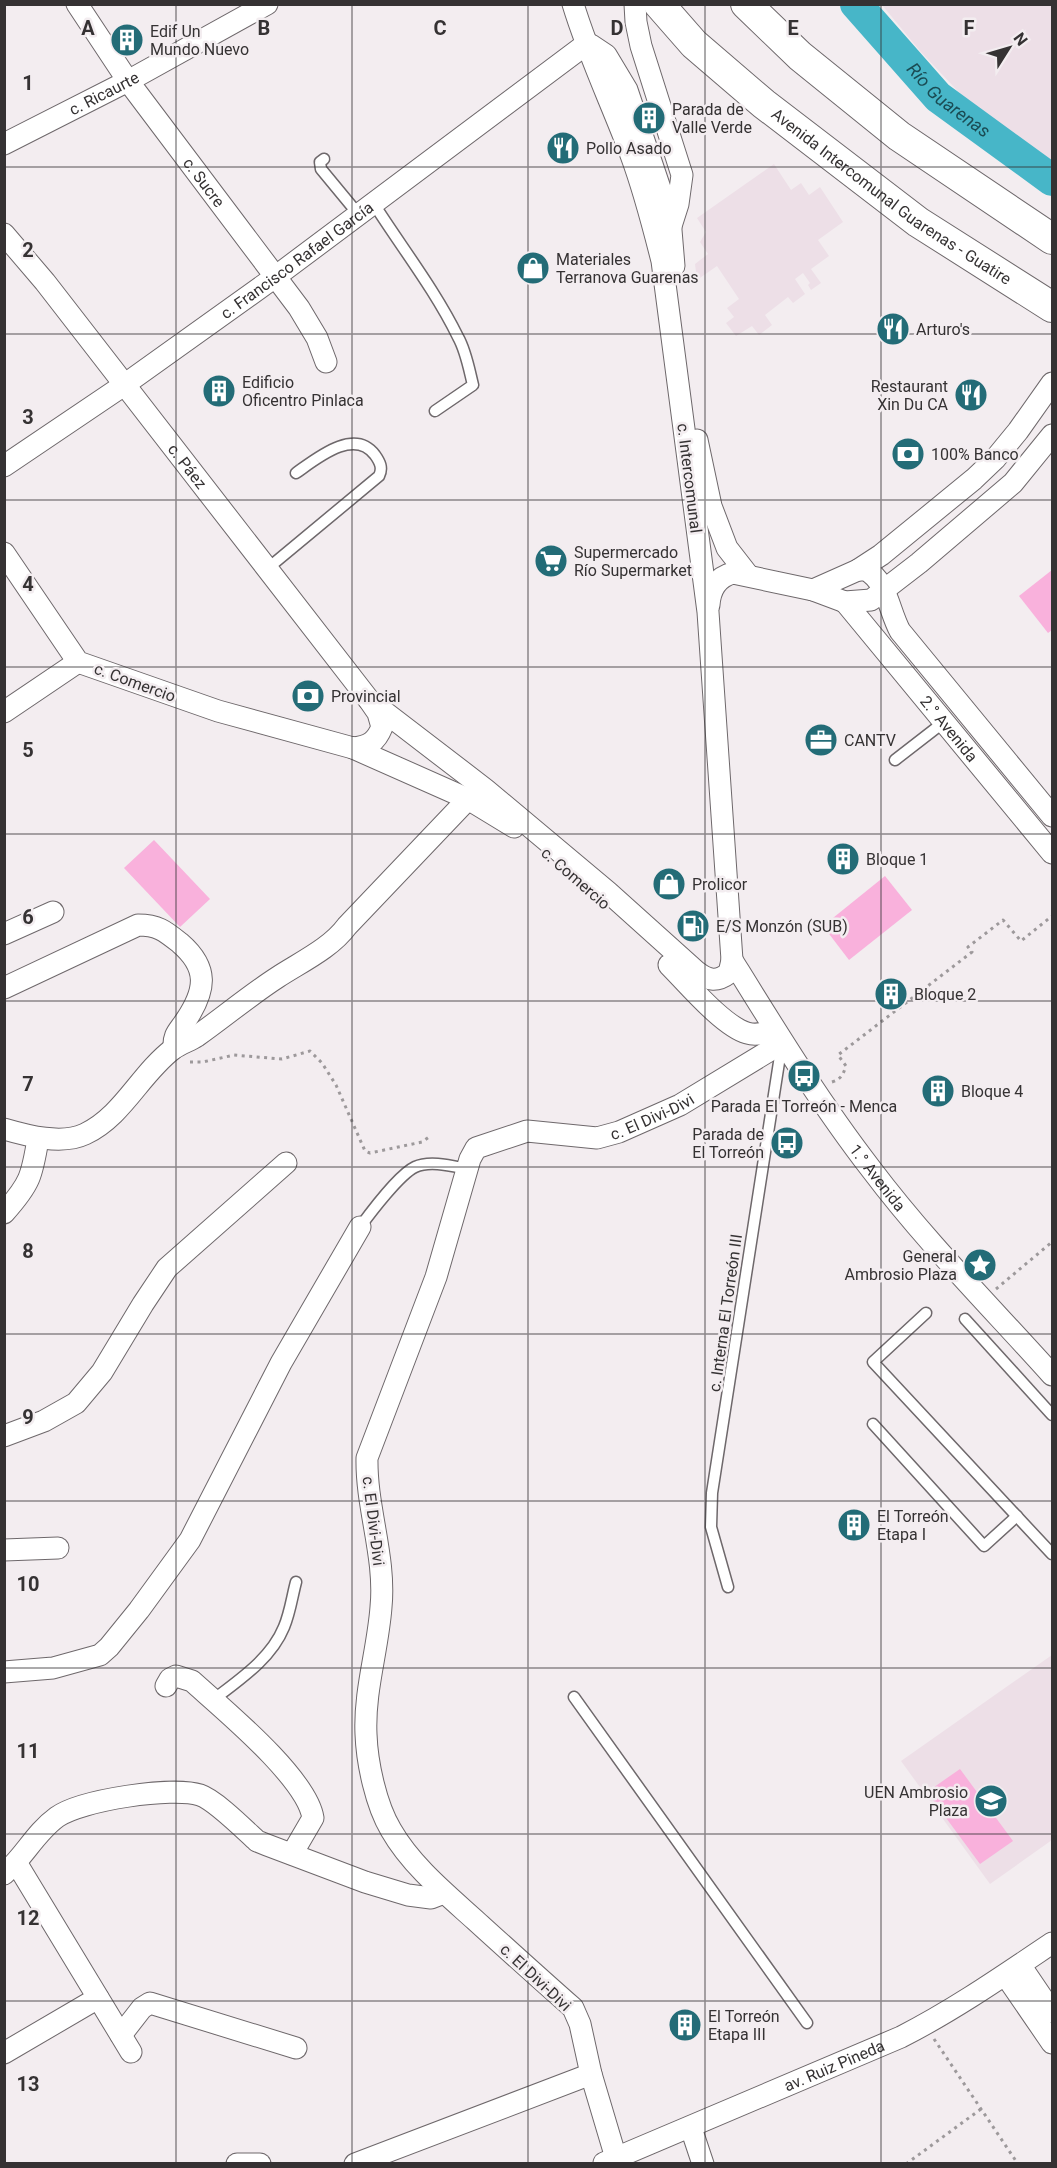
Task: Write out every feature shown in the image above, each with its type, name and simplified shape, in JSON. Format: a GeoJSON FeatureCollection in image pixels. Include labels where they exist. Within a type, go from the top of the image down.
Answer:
{"type":"FeatureCollection","features":[{"type":"Feature","properties":{"kind":"main road","name":"Avenida Intercomunal Guarenas - Guatire"},"geometry":{"type":"LineString","coordinates":[[659,4],[694,44],[764,104],[918,222],[1053,307]]}},
{"type":"Feature","properties":{"kind":"main road"},"geometry":{"type":"LineString","coordinates":[[746,4],[800,56],[899,136],[1053,239]]}},
{"type":"Feature","properties":{"kind":"street","name":"c. Sucre"},"geometry":{"type":"LineString","coordinates":[[77,4],[128,81],[309,323],[326,362]]}},
{"type":"Feature","properties":{"kind":"street","name":"c. Ricaurte"},"geometry":{"type":"LineString","coordinates":[[4,144],[128,81],[267,4]]}},
{"type":"Feature","properties":{"kind":"street","name":"c. Intercomunal"},"geometry":{"type":"LineString","coordinates":[[573,4],[585,45],[631,155],[648,206],[662,261],[708,612],[732,960]]}},
{"type":"Feature","properties":{"kind":"street"},"geometry":{"type":"LineString","coordinates":[[635,4],[641,46],[682,175],[678,204],[665,242],[662,261]]}},
{"type":"Feature","properties":{"kind":"street","name":"c. Intercomunal"},"geometry":{"type":"LineString","coordinates":[[585,45],[591,45],[606,55],[627,90],[670,218],[676,289],[692,415],[711,506],[727,548],[748,575]]}},
{"type":"Feature","properties":{"kind":"street","name":"c. Francisco Rafael García"},"geometry":{"type":"LineString","coordinates":[[4,466],[124,385],[275,277],[585,45]]}},
{"type":"Feature","properties":{"kind":"street","name":"c. Páez"},"geometry":{"type":"LineString","coordinates":[[4,234],[369,700]]}},
{"type":"Feature","properties":{"kind":"street"},"geometry":{"type":"LineString","coordinates":[[813,590],[858,570],[889,549],[974,479],[995,459],[1053,383]]}},
{"type":"Feature","properties":{"kind":"street"},"geometry":{"type":"LineString","coordinates":[[885,591],[1012,483],[1053,435]]}},
{"type":"Feature","properties":{"kind":"street","name":"c. Comercio"},"geometry":{"type":"LineString","coordinates":[[4,553],[78,662],[218,711],[353,748],[468,799],[517,829],[595,892],[725,1021],[747,1033],[778,1036]]}},
{"type":"Feature","properties":{"kind":"street"},"geometry":{"type":"LineString","coordinates":[[858,570],[871,573],[885,591],[892,616],[900,630],[1053,816]]}},
{"type":"Feature","properties":{"kind":"street","name":"2.° Avenida"},"geometry":{"type":"LineString","coordinates":[[708,612],[709,593],[724,575],[734,573],[813,590],[844,602],[871,600],[885,591]]}},
{"type":"Feature","properties":{"kind":"street","name":"2.° Avenida"},"geometry":{"type":"LineString","coordinates":[[844,602],[1053,853]]}},
{"type":"Feature","properties":{"kind":"street"},"geometry":{"type":"LineString","coordinates":[[4,712],[78,662]]}},
{"type":"Feature","properties":{"kind":"street"},"geometry":{"type":"LineString","coordinates":[[353,748],[374,742],[382,727],[378,713],[369,700]]}},
{"type":"Feature","properties":{"kind":"street"},"geometry":{"type":"LineString","coordinates":[[369,700],[485,789],[608,892],[697,972],[710,980]]}},
{"type":"Feature","properties":{"kind":"street"},"geometry":{"type":"LineString","coordinates":[[4,1129],[38,1139],[83,1135],[102,1123],[115,1113],[139,1082],[172,1050],[195,1037],[274,979],[339,938],[347,926],[468,799]]}},
{"type":"Feature","properties":{"kind":"street"},"geometry":{"type":"LineString","coordinates":[[4,934],[52,912]]}},
{"type":"Feature","properties":{"kind":"street"},"geometry":{"type":"LineString","coordinates":[[4,988],[138,925],[152,925],[167,933],[189,951],[199,966],[203,980],[186,1020],[176,1032],[172,1050]]}},
{"type":"Feature","properties":{"kind":"street"},"geometry":{"type":"LineString","coordinates":[[685,980],[718,980],[729,973],[732,960]]}},
{"type":"Feature","properties":{"kind":"street","name":"1.° Avenida"},"geometry":{"type":"LineString","coordinates":[[732,960],[778,1036],[870,1169],[928,1239],[1053,1375]]}},
{"type":"Feature","properties":{"kind":"street","name":"c. El Divi-Divi"},"geometry":{"type":"LineString","coordinates":[[610,2161],[580,2024],[573,2008],[444,1893],[418,1866],[392,1832],[378,1799],[372,1778],[366,1734],[370,1673],[382,1606],[381,1574],[367,1477],[367,1458],[436,1277],[467,1169],[476,1148],[527,1131],[597,1138],[619,1132],[680,1105],[778,1036]]}},
{"type":"Feature","properties":{"kind":"street"},"geometry":{"type":"LineString","coordinates":[[4,1213],[23,1191],[33,1171],[38,1139]]}},
{"type":"Feature","properties":{"kind":"street"},"geometry":{"type":"LineString","coordinates":[[4,1436],[44,1421],[76,1403],[102,1372],[167,1268],[286,1163]]}},
{"type":"Feature","properties":{"kind":"street"},"geometry":{"type":"LineString","coordinates":[[4,1672],[53,1668],[100,1655],[139,1610],[189,1540],[281,1364],[360,1227]]}},
{"type":"Feature","properties":{"kind":"street"},"geometry":{"type":"LineString","coordinates":[[4,1550],[58,1548]]}},
{"type":"Feature","properties":{"kind":"street"},"geometry":{"type":"LineString","coordinates":[[166,1686],[170,1679],[176,1676],[192,1681],[275,1758],[309,1805],[313,1818],[292,1854]]}},
{"type":"Feature","properties":{"kind":"street"},"geometry":{"type":"LineString","coordinates":[[296,2048],[150,2003],[142,2008],[126,2043],[11,1869],[40,1832],[58,1816],[71,1810],[92,1802],[124,1796],[189,1793],[207,1798],[257,1841],[408,1895],[432,1898],[444,1893]]}},
{"type":"Feature","properties":{"kind":"street","name":"av. Ruiz Pineda"},"geometry":{"type":"LineString","coordinates":[[610,2161],[691,2128],[924,2025],[1053,1943]]}},
{"type":"Feature","properties":{"kind":"street"},"geometry":{"type":"LineString","coordinates":[[1013,1970],[1053,2012]]}},
{"type":"Feature","properties":{"kind":"street"},"geometry":{"type":"LineString","coordinates":[[1013,1970],[1053,2043]]}},
{"type":"Feature","properties":{"kind":"street"},"geometry":{"type":"LineString","coordinates":[[4,2053],[98,1998]]}},
{"type":"Feature","properties":{"kind":"street"},"geometry":{"type":"LineString","coordinates":[[355,2163],[591,2074]]}},
{"type":"Feature","properties":{"kind":"street"},"geometry":{"type":"LineString","coordinates":[[691,2128],[703,2163]]}},
{"type":"Feature","properties":{"kind":"street"},"geometry":{"type":"LineString","coordinates":[[237,2163],[260,2163]]}},
{"type":"Feature","properties":{"kind":"lane"},"geometry":{"type":"LineString","coordinates":[[324,159],[320,162],[321,169],[366,209],[411,259],[459,338],[472,385],[435,411]]}},
{"type":"Feature","properties":{"kind":"lane"},"geometry":{"type":"LineString","coordinates":[[267,569],[374,481],[382,471],[381,464],[369,449],[361,445],[345,445],[328,451],[296,473]]}},
{"type":"Feature","properties":{"kind":"lane"},"geometry":{"type":"LineString","coordinates":[[895,760],[944,722]]}},
{"type":"Feature","properties":{"kind":"lane","name":"c. Interna El Torreón III"},"geometry":{"type":"LineString","coordinates":[[728,1587],[711,1527],[712,1492],[771,1104],[778,1036]]}},
{"type":"Feature","properties":{"kind":"lane"},"geometry":{"type":"LineString","coordinates":[[360,1227],[401,1178],[414,1167],[440,1165],[467,1169]]}},
{"type":"Feature","properties":{"kind":"lane"},"geometry":{"type":"LineString","coordinates":[[926,1313],[873,1362],[1053,1554]]}},
{"type":"Feature","properties":{"kind":"lane"},"geometry":{"type":"LineString","coordinates":[[965,1319],[1053,1415]]}},
{"type":"Feature","properties":{"kind":"lane"},"geometry":{"type":"LineString","coordinates":[[873,1424],[984,1546],[1017,1516]]}},
{"type":"Feature","properties":{"kind":"lane"},"geometry":{"type":"LineString","coordinates":[[213,1700],[244,1677],[267,1655],[284,1628],[296,1582]]}},
{"type":"Feature","properties":{"kind":"lane"},"geometry":{"type":"LineString","coordinates":[[574,1697],[807,2023]]}},
{"type":"Feature","properties":{"kind":"path"},"geometry":{"type":"LineString","coordinates":[[806,1078],[829,1082],[838,1080],[844,1074],[846,1066],[838,1055],[972,952],[968,947],[1003,920],[1021,941],[1053,916]]}},
{"type":"Feature","properties":{"kind":"path"},"geometry":{"type":"LineString","coordinates":[[172,1050],[180,1059],[193,1062],[234,1055],[282,1059],[310,1051],[322,1063],[336,1085],[365,1151],[370,1153],[422,1142],[429,1137]]}},
{"type":"Feature","properties":{"kind":"path"},"geometry":{"type":"LineString","coordinates":[[983,1299],[1053,1242]]}},
{"type":"Feature","properties":{"kind":"path"},"geometry":{"type":"LineString","coordinates":[[924,2025],[1018,2163]]}},
{"type":"Feature","properties":{"kind":"path"},"geometry":{"type":"LineString","coordinates":[[906,2163],[981,2109]]}},
{"type":"Feature","properties":{"kind":"shaded area"},"geometry":{"type":"Polygon","coordinates":[[[882,5],[1052,5],[1052,161],[1029,149],[968,102],[920,51],[882,5]]]}},
{"type":"Feature","properties":{"kind":"shaded area"},"geometry":{"type":"Polygon","coordinates":[[[774,164],[791,190],[801,183],[809,195],[820,187],[843,222],[818,240],[829,256],[811,269],[821,283],[811,290],[808,285],[810,283],[803,273],[795,279],[805,294],[793,303],[788,297],[765,315],[772,325],[759,335],[752,326],[736,336],[726,323],[734,317],[727,308],[739,299],[717,266],[697,280],[695,264],[708,254],[700,242],[706,232],[697,218],[774,164]]]}},
{"type":"Feature","properties":{"kind":"shaded area"},"geometry":{"type":"Polygon","coordinates":[[[1052,570],[1052,630],[1048,633],[1019,596],[1052,570]]]}},
{"type":"Feature","properties":{"kind":"shaded area"},"geometry":{"type":"Polygon","coordinates":[[[154,840],[210,899],[180,927],[124,868],[154,840]]]}},
{"type":"Feature","properties":{"kind":"shaded area"},"geometry":{"type":"Polygon","coordinates":[[[885,876],[912,910],[849,960],[823,926],[885,876]]]}},
{"type":"Feature","properties":{"kind":"shaded area","name":"UEN Ambrosio Plaza"},"geometry":{"type":"Polygon","coordinates":[[[1052,1655],[1052,1840],[990,1884],[901,1761],[1052,1655]]]}},
{"type":"Feature","properties":{"kind":"shaded area"},"geometry":{"type":"Polygon","coordinates":[[[960,1769],[1013,1841],[980,1864],[927,1792],[960,1769]]]}},
{"type":"Feature","properties":{"kind":"waterway","name":"Río Guarenas"},"geometry":{"type":"LineString","coordinates":[[856,4],[938,97],[1052,180]]}},
{"type":"Feature","properties":{"kind":"place","name":"Edif Un Mundo Nuevo"},"geometry":{"type":"Point","coordinates":[127,40]}},
{"type":"Feature","properties":{"kind":"place","name":"Parada de Valle Verde"},"geometry":{"type":"Point","coordinates":[649,118]}},
{"type":"Feature","properties":{"kind":"place","name":"Pollo Asado"},"geometry":{"type":"Point","coordinates":[563,148]}},
{"type":"Feature","properties":{"kind":"place","name":"Materiales Terranova Guarenas"},"geometry":{"type":"Point","coordinates":[533,268]}},
{"type":"Feature","properties":{"kind":"place","name":"Arturo's"},"geometry":{"type":"Point","coordinates":[893,329]}},
{"type":"Feature","properties":{"kind":"place","name":"Edificio Oficentro Pinlaca"},"geometry":{"type":"Point","coordinates":[219,391]}},
{"type":"Feature","properties":{"kind":"place","name":"Restaurant Xin Du CA"},"geometry":{"type":"Point","coordinates":[971,395]}},
{"type":"Feature","properties":{"kind":"place","name":"100% Banco"},"geometry":{"type":"Point","coordinates":[908,454]}},
{"type":"Feature","properties":{"kind":"place","name":"Supermercado Río Supermarket"},"geometry":{"type":"Point","coordinates":[551,561]}},
{"type":"Feature","properties":{"kind":"place","name":"Provincial"},"geometry":{"type":"Point","coordinates":[308,696]}},
{"type":"Feature","properties":{"kind":"place","name":"CANTV"},"geometry":{"type":"Point","coordinates":[821,740]}},
{"type":"Feature","properties":{"kind":"place","name":"Bloque 1"},"geometry":{"type":"Point","coordinates":[843,859]}},
{"type":"Feature","properties":{"kind":"place","name":"Prolicor"},"geometry":{"type":"Point","coordinates":[669,884]}},
{"type":"Feature","properties":{"kind":"place","name":"E/S Monzón (SUB)"},"geometry":{"type":"Point","coordinates":[693,926]}},
{"type":"Feature","properties":{"kind":"place","name":"Bloque 2"},"geometry":{"type":"Point","coordinates":[891,994]}},
{"type":"Feature","properties":{"kind":"place","name":"Parada El Torreón - Menca"},"geometry":{"type":"Point","coordinates":[804,1076]}},
{"type":"Feature","properties":{"kind":"place","name":"Bloque 4"},"geometry":{"type":"Point","coordinates":[938,1091]}},
{"type":"Feature","properties":{"kind":"place","name":"Parada de El Torreón"},"geometry":{"type":"Point","coordinates":[787,1143]}},
{"type":"Feature","properties":{"kind":"place","name":"General Ambrosio Plaza"},"geometry":{"type":"Point","coordinates":[980,1265]}},
{"type":"Feature","properties":{"kind":"place","name":"El Torreón Etapa I"},"geometry":{"type":"Point","coordinates":[854,1525]}},
{"type":"Feature","properties":{"kind":"place","name":"UEN Ambrosio Plaza"},"geometry":{"type":"Point","coordinates":[991,1801]}},
{"type":"Feature","properties":{"kind":"place","name":"El Torreón Etapa III"},"geometry":{"type":"Point","coordinates":[685,2025]}}]}
